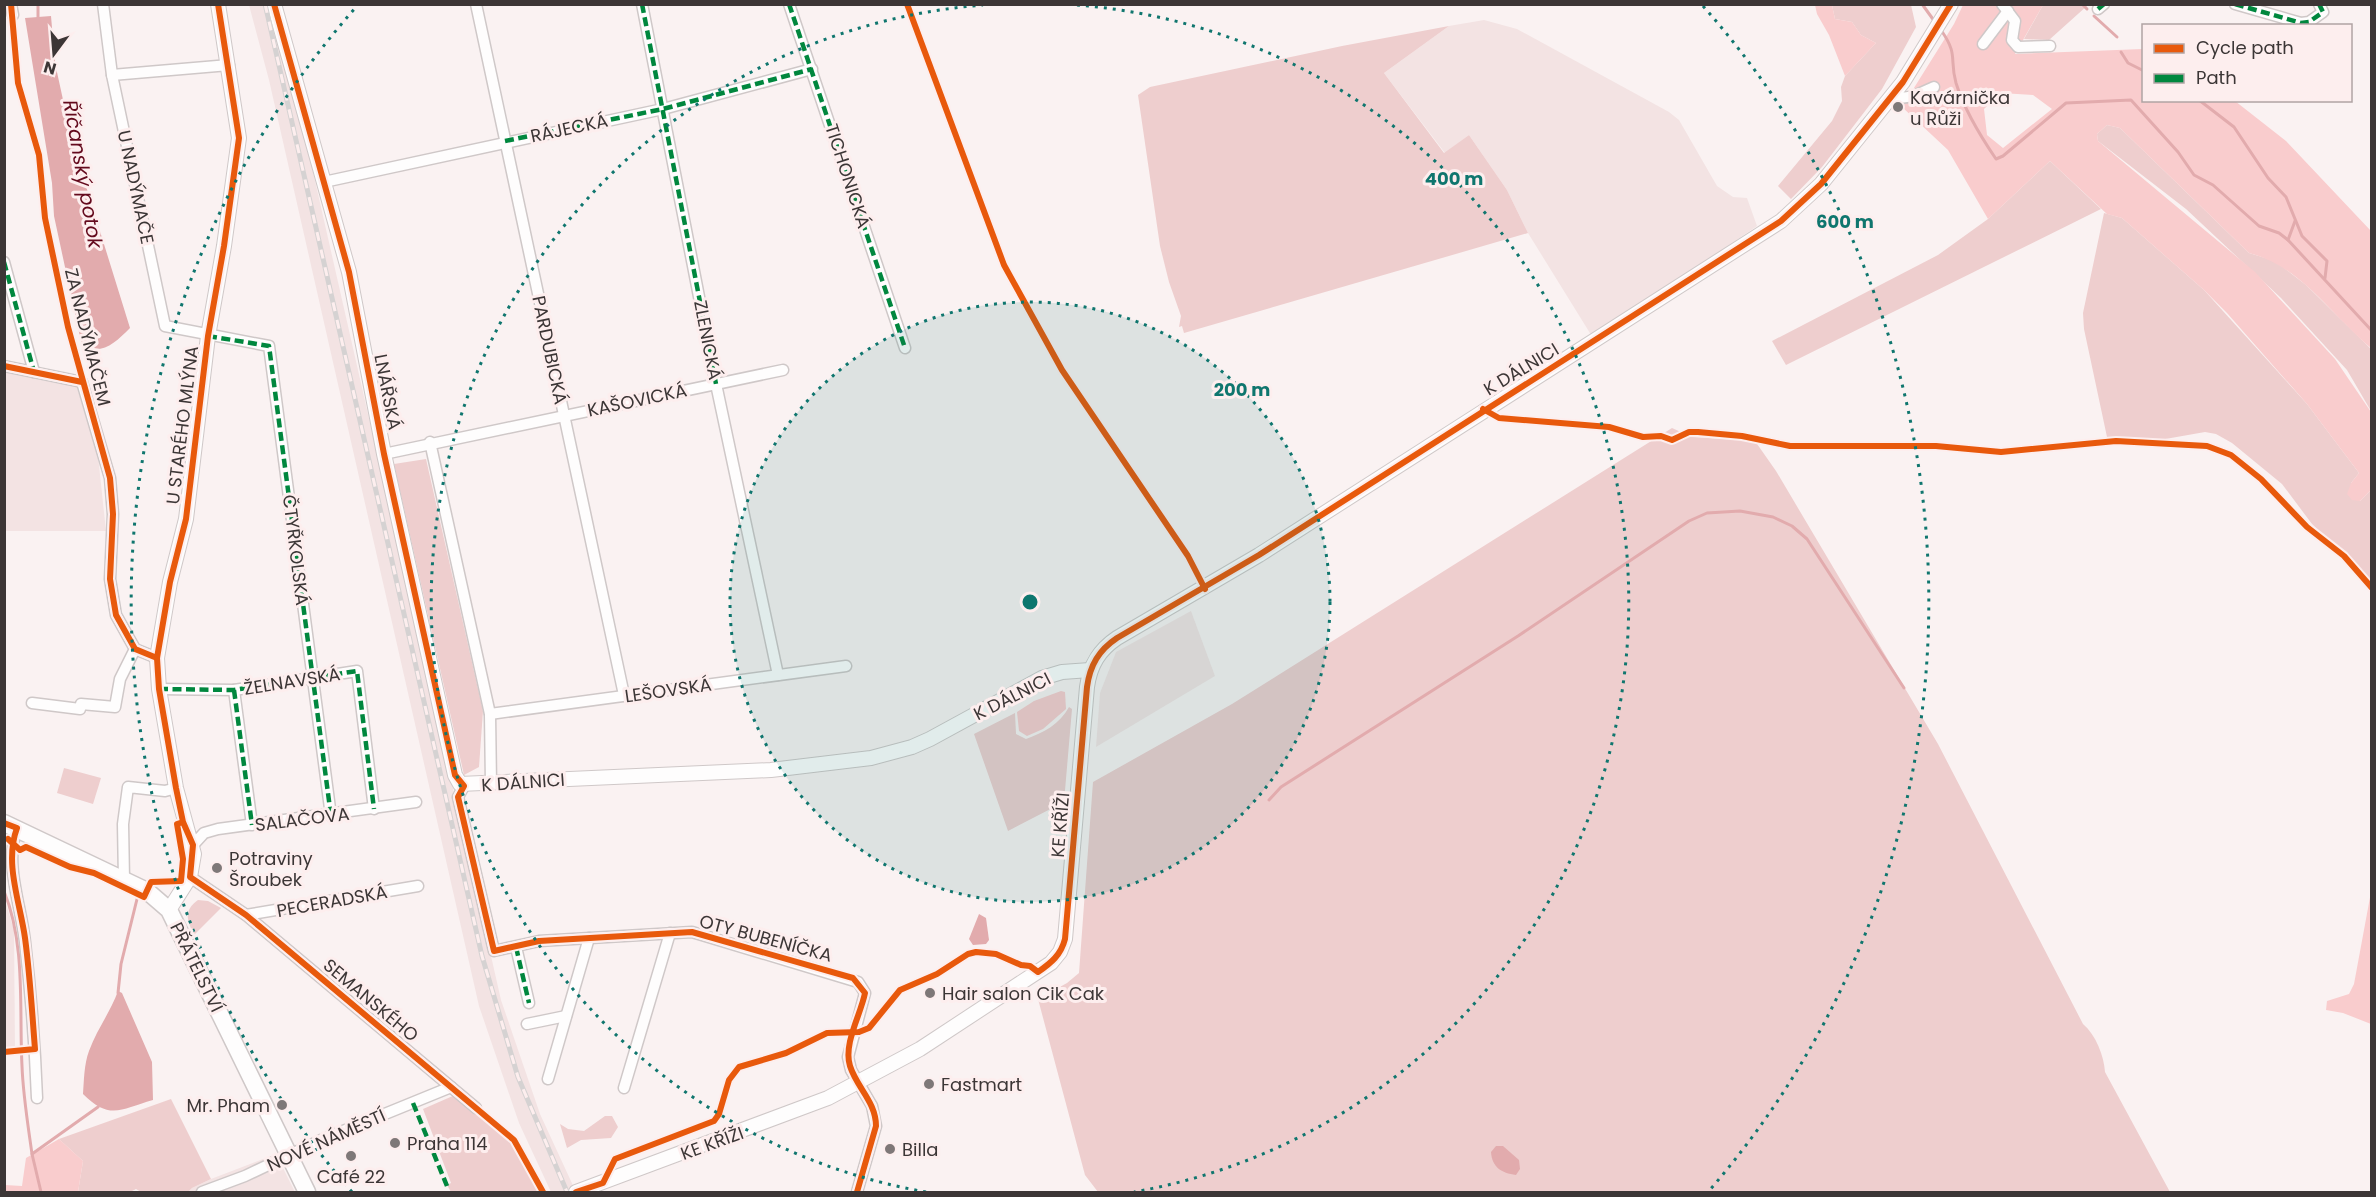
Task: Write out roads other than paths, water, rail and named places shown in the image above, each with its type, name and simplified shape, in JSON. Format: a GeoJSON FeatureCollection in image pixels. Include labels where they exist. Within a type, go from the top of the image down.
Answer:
{"type":"FeatureCollection","features":[{"type":"Feature","properties":{"kind":"main road","name":"PŘÁTELSTVÍ"},"geometry":{"type":"LineString","coordinates":[[10,826],[154,895],[169,910],[307,1192]]}},
{"type":"Feature","properties":{"kind":"street","name":"U NADÝMAČE"},"geometry":{"type":"LineString","coordinates":[[103,4],[112,75],[165,326],[208,336]]}},
{"type":"Feature","properties":{"kind":"street","name":"U STARÉHO MLÝNA"},"geometry":{"type":"LineString","coordinates":[[193,845],[183,822],[176,788],[159,689],[157,658],[170,582],[186,519],[208,336],[239,138],[218,4]]}},
{"type":"Feature","properties":{"kind":"street","name":"LNÁŘSKÁ"},"geometry":{"type":"LineString","coordinates":[[274,4],[349,272],[384,454],[455,776],[464,786]]}},
{"type":"Feature","properties":{"kind":"street","name":"PARDUBICKÁ"},"geometry":{"type":"LineString","coordinates":[[476,4],[624,696]]}},
{"type":"Feature","properties":{"kind":"street","name":"ZLENICKÁ"},"geometry":{"type":"LineString","coordinates":[[642,4],[716,384],[778,675]]}},
{"type":"Feature","properties":{"kind":"street","name":"TICHONICKÁ"},"geometry":{"type":"LineString","coordinates":[[789,4],[905,348]]}},
{"type":"Feature","properties":{"kind":"street"},"geometry":{"type":"LineString","coordinates":[[2235,4],[2301,23],[2309,22],[2323,12],[2319,4]]}},
{"type":"Feature","properties":{"kind":"street"},"geometry":{"type":"LineString","coordinates":[[1983,44],[2005,8],[2015,21],[2012,40],[2018,47],[2050,46]]}},
{"type":"Feature","properties":{"kind":"street","name":"K DÁLNICI"},"geometry":{"type":"LineString","coordinates":[[464,786],[579,777],[753,772],[871,758],[912,747],[930,739],[1052,674],[1090,670],[1100,652],[1117,638],[1259,555],[1781,221],[1821,184],[1893,94],[1927,47],[1948,9]]}},
{"type":"Feature","properties":{"kind":"street"},"geometry":{"type":"LineString","coordinates":[[112,75],[229,65]]}},
{"type":"Feature","properties":{"kind":"street","name":"RÁJECKÁ"},"geometry":{"type":"LineString","coordinates":[[324,182],[663,109],[812,69]]}},
{"type":"Feature","properties":{"kind":"street"},"geometry":{"type":"LineString","coordinates":[[1893,94],[1898,98],[1905,98],[1934,87]]}},
{"type":"Feature","properties":{"kind":"street"},"geometry":{"type":"LineString","coordinates":[[4,262],[34,372],[4,366]]}},
{"type":"Feature","properties":{"kind":"street","name":"ČTYŘKOLSKÁ"},"geometry":{"type":"LineString","coordinates":[[208,336],[269,346],[331,816]]}},
{"type":"Feature","properties":{"kind":"street","name":"KAŠOVICKÁ"},"geometry":{"type":"LineString","coordinates":[[384,454],[430,442],[783,370]]}},
{"type":"Feature","properties":{"kind":"street","name":"ZA NADÝMAČEM"},"geometry":{"type":"LineString","coordinates":[[34,372],[82,382],[110,478],[113,514],[110,579],[116,615],[135,649]]}},
{"type":"Feature","properties":{"kind":"street"},"geometry":{"type":"LineString","coordinates":[[430,442],[490,714],[491,784]]}},
{"type":"Feature","properties":{"kind":"street"},"geometry":{"type":"LineString","coordinates":[[32,703],[80,709],[81,704],[115,707],[120,679],[135,649],[157,658]]}},
{"type":"Feature","properties":{"kind":"street","name":"LEŠOVSKÁ"},"geometry":{"type":"LineString","coordinates":[[490,714],[846,666]]}},
{"type":"Feature","properties":{"kind":"street","name":"ŽELNAVSKÁ"},"geometry":{"type":"LineString","coordinates":[[159,689],[234,690],[357,670],[374,809]]}},
{"type":"Feature","properties":{"kind":"street","name":"KE KŘÍŽI"},"geometry":{"type":"LineString","coordinates":[[576,1192],[778,1118],[859,1083],[961,1023],[1051,963],[1060,952],[1066,930],[1090,670]]}},
{"type":"Feature","properties":{"kind":"street"},"geometry":{"type":"LineString","coordinates":[[234,690],[252,825]]}},
{"type":"Feature","properties":{"kind":"street"},"geometry":{"type":"LineString","coordinates":[[124,880],[123,824],[128,786],[165,791],[176,788]]}},
{"type":"Feature","properties":{"kind":"street"},"geometry":{"type":"LineString","coordinates":[[464,786],[458,797],[494,951],[516,947],[529,1003]]}},
{"type":"Feature","properties":{"kind":"street","name":"SALAČOVA"},"geometry":{"type":"LineString","coordinates":[[193,845],[210,830],[331,816],[416,802]]}},
{"type":"Feature","properties":{"kind":"street"},"geometry":{"type":"LineString","coordinates":[[10,826],[13,876],[25,939],[37,1098]]}},
{"type":"Feature","properties":{"kind":"street"},"geometry":{"type":"LineString","coordinates":[[169,910],[190,876],[193,845]]}},
{"type":"Feature","properties":{"kind":"street","name":"SEMANSKÉHO"},"geometry":{"type":"LineString","coordinates":[[190,876],[246,915],[476,1108]]}},
{"type":"Feature","properties":{"kind":"street","name":"PECERADSKÁ"},"geometry":{"type":"LineString","coordinates":[[246,915],[418,886]]}},
{"type":"Feature","properties":{"kind":"street","name":"OTY BUBENÍČKA"},"geometry":{"type":"LineString","coordinates":[[516,947],[539,941],[692,932],[853,978],[865,993],[848,1057],[851,1070],[859,1083]]}},
{"type":"Feature","properties":{"kind":"street"},"geometry":{"type":"LineString","coordinates":[[624,1088],[670,933]]}},
{"type":"Feature","properties":{"kind":"street"},"geometry":{"type":"LineString","coordinates":[[548,1079],[589,938]]}},
{"type":"Feature","properties":{"kind":"street"},"geometry":{"type":"LineString","coordinates":[[527,1024],[566,1016]]}},
{"type":"Feature","properties":{"kind":"street"},"geometry":{"type":"LineString","coordinates":[[857,1192],[876,1126],[872,1106],[859,1083]]}},
{"type":"Feature","properties":{"kind":"street","name":"NOVÉ NÁMĚSTÍ"},"geometry":{"type":"LineString","coordinates":[[202,1192],[245,1176],[288,1154],[451,1087]]}},
{"type":"Feature","properties":{"kind":"waterway","name":"Říčanský potok"},"geometry":{"type":"LineString","coordinates":[[38,4],[38,18]]}},
{"type":"Feature","properties":{"kind":"waterway"},"geometry":{"type":"LineString","coordinates":[[1922,4],[1935,22]]}},
{"type":"Feature","properties":{"kind":"waterway"},"geometry":{"type":"LineString","coordinates":[[2082,4],[2087,9]]}},
{"type":"Feature","properties":{"kind":"waterway"},"geometry":{"type":"LineString","coordinates":[[2094,16],[2117,37]]}},
{"type":"Feature","properties":{"kind":"waterway"},"geometry":{"type":"LineString","coordinates":[[1941,30],[1952,52],[1954,75],[1964,103],[1996,159],[2003,156],[2066,103],[2131,100],[2178,152],[2194,175],[2213,185],[2259,226],[2279,233],[2288,240],[2372,331]]}},
{"type":"Feature","properties":{"kind":"waterway"},"geometry":{"type":"LineString","coordinates":[[2121,52],[2128,63],[2142,70]]}},
{"type":"Feature","properties":{"kind":"waterway"},"geometry":{"type":"LineString","coordinates":[[2202,102],[2234,127],[2268,178],[2286,197],[2302,236],[2327,261],[2325,278]]}},
{"type":"Feature","properties":{"kind":"waterway"},"geometry":{"type":"LineString","coordinates":[[2288,240],[2295,221]]}},
{"type":"Feature","properties":{"kind":"waterway"},"geometry":{"type":"LineString","coordinates":[[1269,800],[1281,787],[1518,636],[1689,521],[1707,513],[1740,511],[1773,517],[1792,526],[1807,539],[1904,688]]}},
{"type":"Feature","properties":{"kind":"waterway"},"geometry":{"type":"LineString","coordinates":[[4,891],[16,933],[19,955],[23,1077],[32,1154]]}},
{"type":"Feature","properties":{"kind":"waterway","name":"Říčanský potok"},"geometry":{"type":"LineString","coordinates":[[118,993],[121,964],[138,895]]}},
{"type":"Feature","properties":{"kind":"waterway","name":"Říčanský potok"},"geometry":{"type":"LineString","coordinates":[[41,1192],[32,1154],[98,1107]]}},
{"type":"Feature","properties":{"kind":"railway"},"geometry":{"type":"LineString","coordinates":[[265,4],[482,956],[518,1077],[567,1192]]}},
{"type":"Feature","properties":{"kind":"place","name":"Kavárnička u Růži"},"geometry":{"type":"Point","coordinates":[1898,107]}},
{"type":"Feature","properties":{"kind":"place","name":"Potraviny Šroubek"},"geometry":{"type":"Point","coordinates":[217,868]}},
{"type":"Feature","properties":{"kind":"place","name":"Hair salon Cik Cak"},"geometry":{"type":"Point","coordinates":[930,993]}},
{"type":"Feature","properties":{"kind":"place","name":"Fastmart"},"geometry":{"type":"Point","coordinates":[929,1084]}},
{"type":"Feature","properties":{"kind":"place","name":"Mr. Pham"},"geometry":{"type":"Point","coordinates":[282,1105]}},
{"type":"Feature","properties":{"kind":"place","name":"Praha 114"},"geometry":{"type":"Point","coordinates":[395,1143]}},
{"type":"Feature","properties":{"kind":"place","name":"Billa"},"geometry":{"type":"Point","coordinates":[890,1149]}},
{"type":"Feature","properties":{"kind":"place","name":"Café 22"},"geometry":{"type":"Point","coordinates":[351,1156]}}]}
